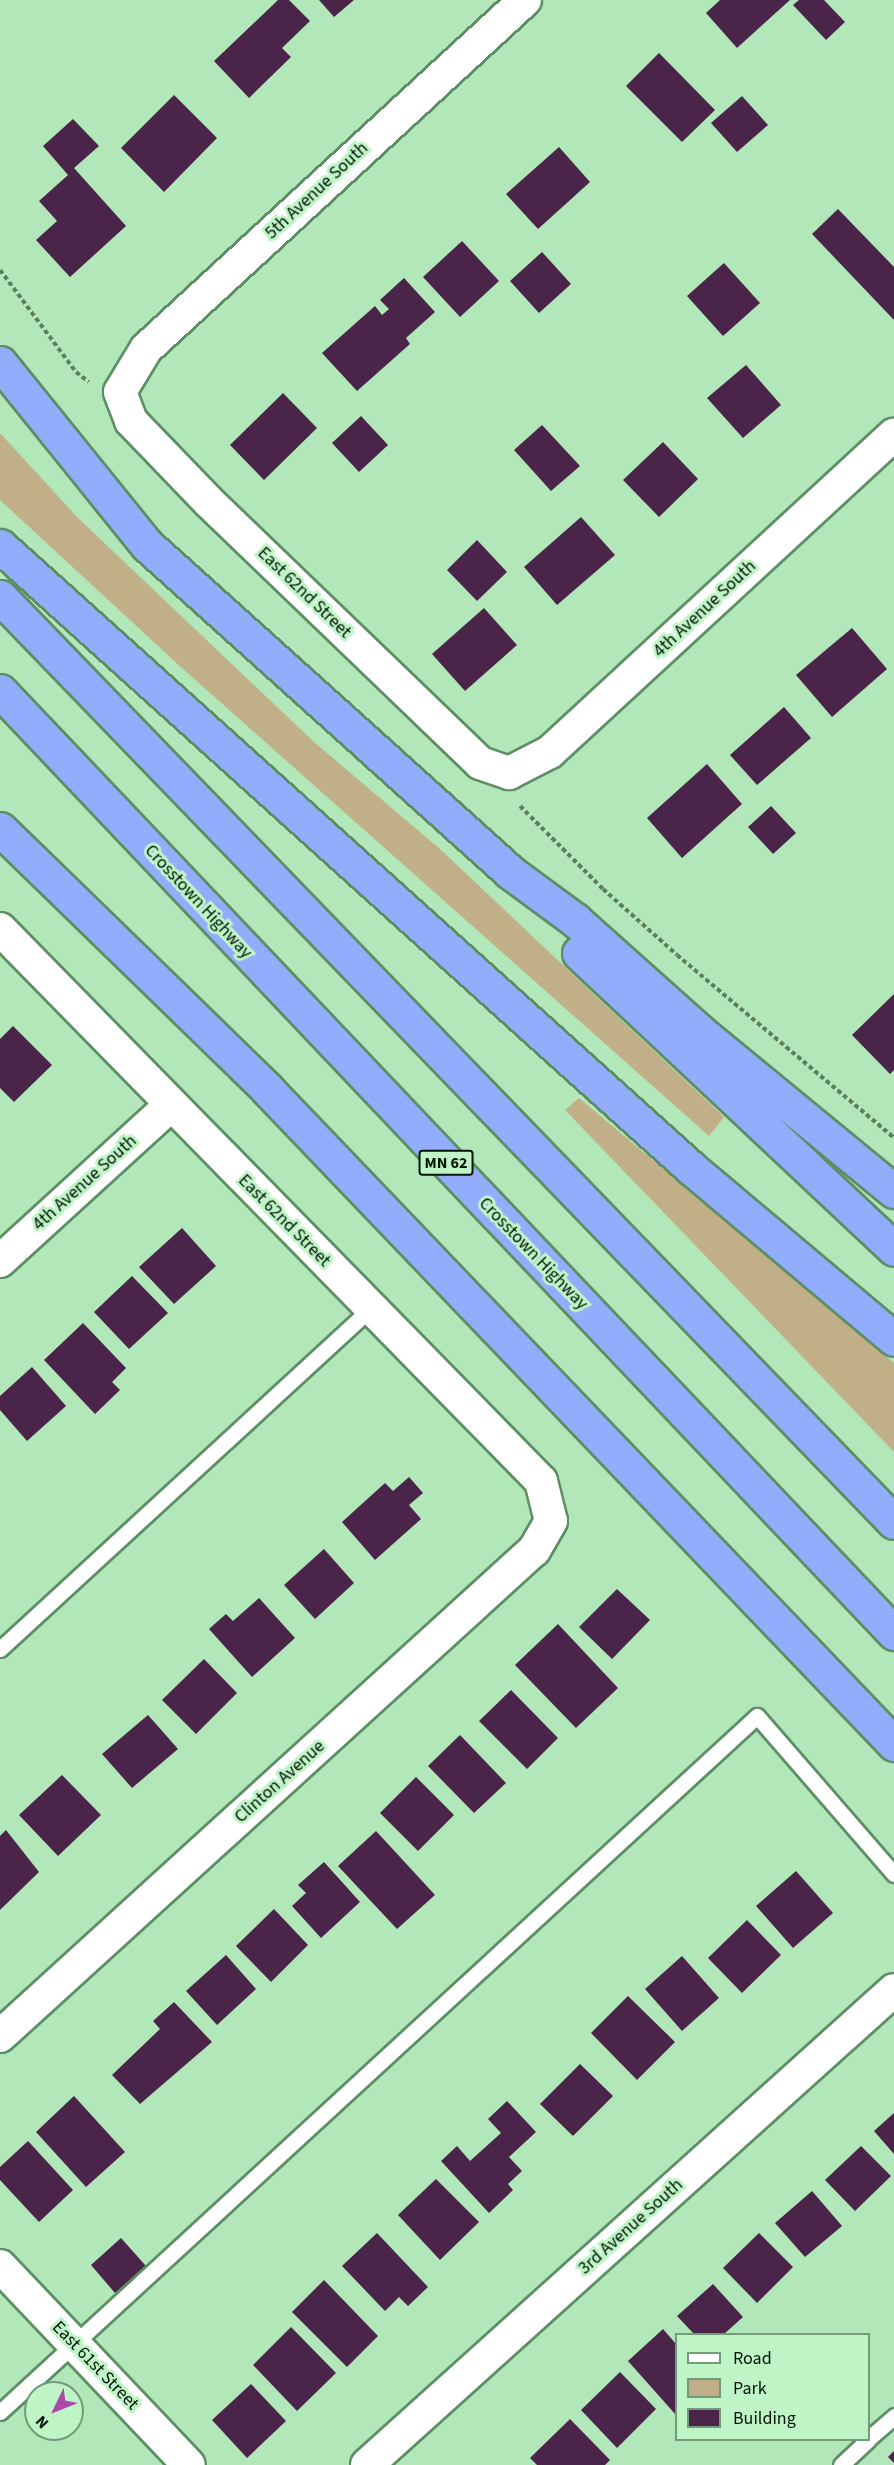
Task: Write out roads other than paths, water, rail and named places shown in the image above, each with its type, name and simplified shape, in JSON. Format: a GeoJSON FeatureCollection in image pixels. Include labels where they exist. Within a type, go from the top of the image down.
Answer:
{"type":"FeatureCollection","features":[{"type":"Feature","properties":{"kind":"highway"},"geometry":{"type":"LineString","coordinates":[[0,363],[147,545],[510,872],[575,920],[699,1031],[894,1191]]}},
{"type":"Feature","properties":{"kind":"highway"},"geometry":{"type":"LineString","coordinates":[[0,546],[683,1161],[894,1339]]}},
{"type":"Feature","properties":{"kind":"highway"},"geometry":{"type":"LineString","coordinates":[[0,597],[894,1522]]}},
{"type":"Feature","properties":{"kind":"highway","name":"Crosstown Highway"},"geometry":{"type":"LineString","coordinates":[[0,691],[894,1633]]}},
{"type":"Feature","properties":{"kind":"highway"},"geometry":{"type":"LineString","coordinates":[[0,829],[267,1089],[894,1744]]}},
{"type":"Feature","properties":{"kind":"highway"},"geometry":{"type":"LineString","coordinates":[[510,872],[560,935],[894,1249]]}},
{"type":"Feature","properties":{"kind":"street","name":"5th Avenue South"},"geometry":{"type":"LineString","coordinates":[[120,392],[146,349],[525,0]]}},
{"type":"Feature","properties":{"kind":"street","name":"East 62nd Street"},"geometry":{"type":"LineString","coordinates":[[120,392],[132,421],[209,502],[480,763],[509,773]]}},
{"type":"Feature","properties":{"kind":"street","name":"4th Avenue South"},"geometry":{"type":"LineString","coordinates":[[509,773],[550,752],[894,435]]}},
{"type":"Feature","properties":{"kind":"street","name":"East 62nd Street"},"geometry":{"type":"LineString","coordinates":[[0,929],[170,1106],[541,1481],[551,1521]]}},
{"type":"Feature","properties":{"kind":"street","name":"4th Avenue South"},"geometry":{"type":"LineString","coordinates":[[0,1261],[170,1106]]}},
{"type":"Feature","properties":{"kind":"street","name":"Clinton Avenue"},"geometry":{"type":"LineString","coordinates":[[0,2036],[534,1550],[551,1521]]}},
{"type":"Feature","properties":{"kind":"street","name":"3rd Avenue South"},"geometry":{"type":"LineString","coordinates":[[367,2465],[894,1990]]}},
{"type":"Feature","properties":{"kind":"street","name":"East 61st Street"},"geometry":{"type":"LineString","coordinates":[[0,2266],[189,2465]]}},
{"type":"Feature","properties":{"kind":"lane"},"geometry":{"type":"LineString","coordinates":[[0,1649],[370,1309]]}},
{"type":"Feature","properties":{"kind":"lane"},"geometry":{"type":"LineString","coordinates":[[0,2412],[757,1716],[894,1874]]}},
{"type":"Feature","properties":{"kind":"lane"},"geometry":{"type":"LineString","coordinates":[[870,2437],[894,2416]]}},
{"type":"Feature","properties":{"kind":"lane"},"geometry":{"type":"LineString","coordinates":[[841,2465],[866,2441]]}}]}
